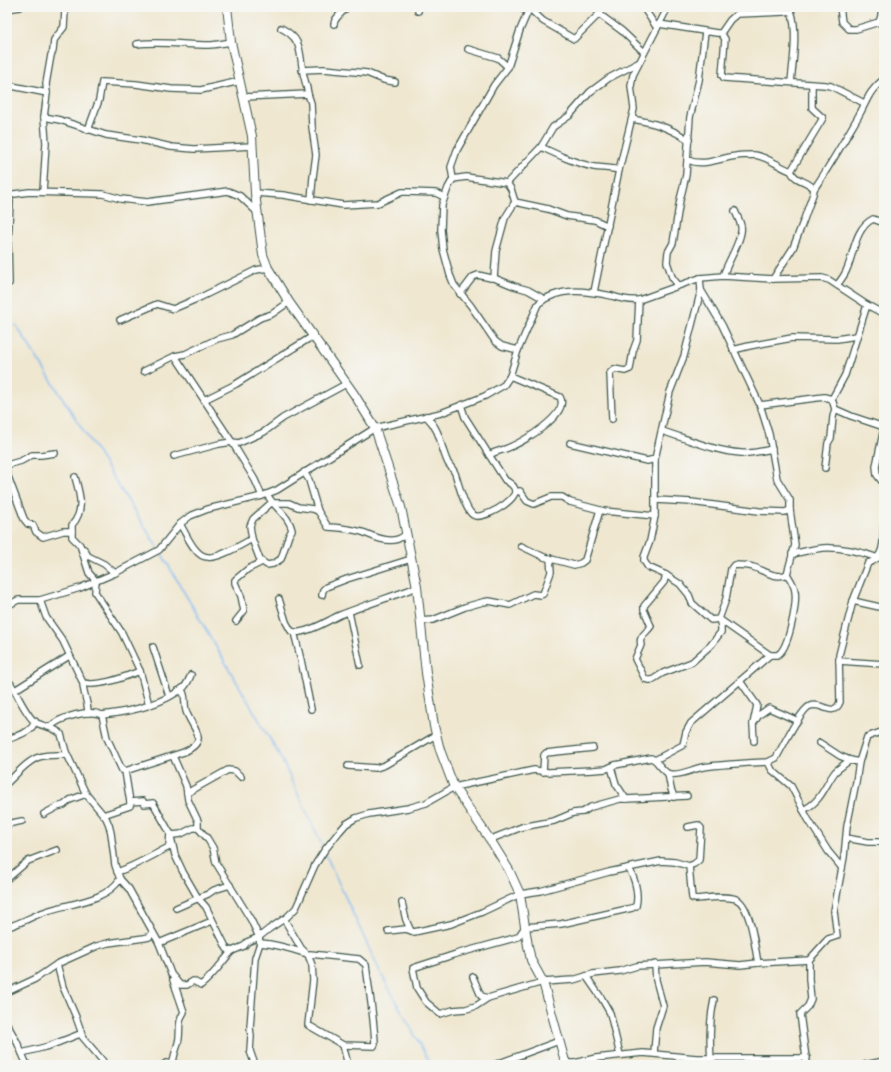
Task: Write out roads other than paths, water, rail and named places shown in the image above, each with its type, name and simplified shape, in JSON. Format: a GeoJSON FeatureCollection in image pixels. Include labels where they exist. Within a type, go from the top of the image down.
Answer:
{"type":"FeatureCollection","features":[{"type":"Feature","properties":{"kind":"street"},"geometry":{"type":"LineString","coordinates":[[7,9],[20,7]]}},
{"type":"Feature","properties":{"kind":"street"},"geometry":{"type":"LineString","coordinates":[[43,192],[46,143],[44,117],[47,93],[46,84],[51,55],[54,51],[54,40],[61,32],[65,22],[65,10],[62,7]]}},
{"type":"Feature","properties":{"kind":"street"},"geometry":{"type":"LineString","coordinates":[[227,7],[231,42],[252,136],[255,193],[263,255],[268,268],[289,302],[375,428],[401,507],[416,587],[426,673],[436,735],[440,750],[454,787],[509,870],[520,894],[531,960],[543,982],[565,1061],[568,1063],[575,1063],[596,1058],[643,1052],[696,1058],[711,1062],[807,1058]]}},
{"type":"Feature","properties":{"kind":"street"},"geometry":{"type":"LineString","coordinates":[[339,7],[347,8]]}},
{"type":"Feature","properties":{"kind":"street"},"geometry":{"type":"LineString","coordinates":[[518,7],[529,9],[543,21],[574,39],[605,7]]}},
{"type":"Feature","properties":{"kind":"street"},"geometry":{"type":"LineString","coordinates":[[643,7],[658,26],[721,33]]}},
{"type":"Feature","properties":{"kind":"street"},"geometry":{"type":"LineString","coordinates":[[594,292],[619,170],[634,109],[631,86],[633,75],[668,7]]}},
{"type":"Feature","properties":{"kind":"street"},"geometry":{"type":"LineString","coordinates":[[740,13],[741,7]]}},
{"type":"Feature","properties":{"kind":"street"},"geometry":{"type":"LineString","coordinates":[[840,7],[842,22],[849,29],[856,29],[879,22],[882,7]]}},
{"type":"Feature","properties":{"kind":"street"},"geometry":{"type":"LineString","coordinates":[[334,24],[339,14],[347,8]]}},
{"type":"Feature","properties":{"kind":"street"},"geometry":{"type":"LineString","coordinates":[[518,350],[502,346],[495,341],[471,306],[454,285],[443,249],[441,230],[442,205],[444,196],[453,179],[451,167],[457,150],[494,85],[508,67],[520,30],[529,9]]}},
{"type":"Feature","properties":{"kind":"street"},"geometry":{"type":"LineString","coordinates":[[721,33],[732,17],[737,14],[779,12],[791,9],[793,15],[794,38],[792,82]]}},
{"type":"Feature","properties":{"kind":"street"},"geometry":{"type":"LineString","coordinates":[[599,14],[622,31],[644,52]]}},
{"type":"Feature","properties":{"kind":"street"},"geometry":{"type":"LineString","coordinates":[[281,28],[295,38],[302,58],[302,70],[311,103],[312,127],[316,155],[311,200]]}},
{"type":"Feature","properties":{"kind":"street"},"geometry":{"type":"LineString","coordinates":[[678,285],[672,277],[668,262],[668,252],[673,243],[686,175],[690,117],[699,80],[705,32]]}},
{"type":"Feature","properties":{"kind":"street"},"geometry":{"type":"LineString","coordinates":[[721,33],[725,39],[722,76],[724,78],[831,86],[864,103]]}},
{"type":"Feature","properties":{"kind":"street"},"geometry":{"type":"LineString","coordinates":[[137,44],[161,42],[211,45],[231,42]]}},
{"type":"Feature","properties":{"kind":"street"},"geometry":{"type":"LineString","coordinates":[[468,50],[498,58],[508,67]]}},
{"type":"Feature","properties":{"kind":"street"},"geometry":{"type":"LineString","coordinates":[[507,183],[541,147],[553,127],[569,116],[590,92],[609,78],[638,63]]}},
{"type":"Feature","properties":{"kind":"street"},"geometry":{"type":"LineString","coordinates":[[302,70],[324,69],[367,73],[384,80],[395,82]]}},
{"type":"Feature","properties":{"kind":"street"},"geometry":{"type":"LineString","coordinates":[[773,279],[792,248],[803,222],[814,189],[859,115],[872,89],[884,79]]}},
{"type":"Feature","properties":{"kind":"street"},"geometry":{"type":"LineString","coordinates":[[88,130],[99,100],[102,82],[136,84],[171,89],[201,90],[240,81]]}},
{"type":"Feature","properties":{"kind":"street"},"geometry":{"type":"LineString","coordinates":[[7,85],[47,93]]}},
{"type":"Feature","properties":{"kind":"street"},"geometry":{"type":"LineString","coordinates":[[790,171],[823,118],[812,108],[812,85]]}},
{"type":"Feature","properties":{"kind":"street"},"geometry":{"type":"LineString","coordinates":[[243,96],[308,94]]}},
{"type":"Feature","properties":{"kind":"street"},"geometry":{"type":"LineString","coordinates":[[44,117],[60,120],[106,135],[141,140],[171,147],[194,149],[252,146]]}},
{"type":"Feature","properties":{"kind":"street"},"geometry":{"type":"LineString","coordinates":[[632,119],[655,123],[668,128],[689,140]]}},
{"type":"Feature","properties":{"kind":"street"},"geometry":{"type":"LineString","coordinates":[[541,147],[571,161],[596,167],[619,170]]}},
{"type":"Feature","properties":{"kind":"street"},"geometry":{"type":"LineString","coordinates":[[688,160],[703,163],[735,156],[757,155],[790,171],[795,178],[812,186],[814,189]]}},
{"type":"Feature","properties":{"kind":"street"},"geometry":{"type":"LineString","coordinates":[[453,179],[466,177],[507,183],[511,189],[515,202],[506,218],[496,251],[494,278]]}},
{"type":"Feature","properties":{"kind":"street"},"geometry":{"type":"LineString","coordinates":[[9,283],[8,245],[10,202],[8,195],[29,192],[103,194],[121,199],[147,202],[228,191],[240,196],[257,212]]}},
{"type":"Feature","properties":{"kind":"street"},"geometry":{"type":"LineString","coordinates":[[255,193],[343,205],[378,203],[402,192],[436,193],[444,196]]}},
{"type":"Feature","properties":{"kind":"street"},"geometry":{"type":"LineString","coordinates":[[515,202],[548,209],[567,216],[595,220],[608,226]]}},
{"type":"Feature","properties":{"kind":"street"},"geometry":{"type":"LineString","coordinates":[[723,276],[726,265],[740,238],[741,226],[735,211]]}},
{"type":"Feature","properties":{"kind":"street"},"geometry":{"type":"LineString","coordinates":[[837,285],[847,269],[856,240],[868,222],[873,220],[884,224]]}},
{"type":"Feature","properties":{"kind":"street"},"geometry":{"type":"LineString","coordinates":[[120,320],[157,304],[173,309],[256,270],[268,268]]}},
{"type":"Feature","properties":{"kind":"street"},"geometry":{"type":"LineString","coordinates":[[460,294],[473,277],[478,276],[494,278],[528,290],[544,299]]}},
{"type":"Feature","properties":{"kind":"street"},"geometry":{"type":"LineString","coordinates":[[7,606],[18,600],[40,600],[80,588],[115,573],[159,550],[180,524],[190,516],[198,512],[264,495],[276,490],[375,428],[441,413],[485,396],[504,385],[510,376],[518,350],[538,304],[544,299],[559,292],[594,292],[632,301],[639,300],[700,278],[723,276],[773,279],[822,278],[829,280],[867,305],[884,314]]}},
{"type":"Feature","properties":{"kind":"street"},"geometry":{"type":"LineString","coordinates":[[700,278],[701,290],[684,356],[670,392],[655,459],[655,516],[644,561],[648,567],[666,575],[680,584],[692,603],[711,620],[719,620],[755,643],[770,655],[776,655],[785,646],[796,601],[793,583],[786,574]]}},
{"type":"Feature","properties":{"kind":"street"},"geometry":{"type":"LineString","coordinates":[[701,290],[722,325],[760,405],[769,434],[777,478],[790,500],[794,545],[786,574]]}},
{"type":"Feature","properties":{"kind":"street"},"geometry":{"type":"LineString","coordinates":[[612,419],[610,373],[614,369],[625,371],[630,369],[633,351],[637,340],[639,300]]}},
{"type":"Feature","properties":{"kind":"street"},"geometry":{"type":"LineString","coordinates":[[144,372],[175,356],[185,354],[217,339],[232,335],[260,318],[272,314],[289,302]]}},
{"type":"Feature","properties":{"kind":"street"},"geometry":{"type":"LineString","coordinates":[[826,468],[828,443],[831,438],[835,409],[832,399],[845,375],[867,305]]}},
{"type":"Feature","properties":{"kind":"street"},"geometry":{"type":"LineString","coordinates":[[204,400],[236,384],[313,336]]}},
{"type":"Feature","properties":{"kind":"street"},"geometry":{"type":"LineString","coordinates":[[733,350],[792,338],[837,339],[856,336]]}},
{"type":"Feature","properties":{"kind":"street"},"geometry":{"type":"LineString","coordinates":[[175,356],[232,442],[264,495],[271,503],[275,506],[286,519],[292,530],[281,559],[273,564],[267,565],[262,562],[252,539],[250,526],[253,519],[271,503],[289,503],[298,507],[318,511]]}},
{"type":"Feature","properties":{"kind":"street"},"geometry":{"type":"LineString","coordinates":[[489,455],[496,450],[509,448],[546,425],[562,406],[563,401],[560,397],[510,376]]}},
{"type":"Feature","properties":{"kind":"street"},"geometry":{"type":"LineString","coordinates":[[174,456],[220,444],[232,442],[239,443],[264,432],[283,418],[346,384]]}},
{"type":"Feature","properties":{"kind":"street"},"geometry":{"type":"LineString","coordinates":[[760,405],[824,397],[832,399]]}},
{"type":"Feature","properties":{"kind":"street"},"geometry":{"type":"LineString","coordinates":[[426,416],[434,424],[448,462],[454,472],[465,502],[472,514],[475,516],[485,516],[499,509],[514,496],[514,486],[505,480],[465,417],[461,405]]}},
{"type":"Feature","properties":{"kind":"street"},"geometry":{"type":"LineString","coordinates":[[835,409],[850,416],[884,427],[876,466],[877,475],[884,484]]}},
{"type":"Feature","properties":{"kind":"street"},"geometry":{"type":"LineString","coordinates":[[662,431],[712,448],[742,453],[759,452],[772,449]]}},
{"type":"Feature","properties":{"kind":"street"},"geometry":{"type":"LineString","coordinates":[[570,443],[647,460],[655,459]]}},
{"type":"Feature","properties":{"kind":"street"},"geometry":{"type":"LineString","coordinates":[[7,465],[21,461],[32,455],[55,453]]}},
{"type":"Feature","properties":{"kind":"street"},"geometry":{"type":"LineString","coordinates":[[304,472],[309,480],[318,511],[328,527],[351,529],[365,533],[369,536],[388,540],[398,539],[406,534]]}},
{"type":"Feature","properties":{"kind":"street"},"geometry":{"type":"LineString","coordinates":[[7,474],[24,519],[28,524],[33,525],[36,532],[43,536],[63,531],[72,531]]}},
{"type":"Feature","properties":{"kind":"street"},"geometry":{"type":"LineString","coordinates":[[75,477],[81,500],[78,519],[72,525],[72,537],[84,549],[88,556],[104,564],[115,573]]}},
{"type":"Feature","properties":{"kind":"street"},"geometry":{"type":"LineString","coordinates":[[515,492],[520,492],[527,501],[534,504],[550,497],[562,496],[570,502],[600,510],[655,516]]}},
{"type":"Feature","properties":{"kind":"street"},"geometry":{"type":"LineString","coordinates":[[656,500],[691,502],[759,511],[785,512],[790,510]]}},
{"type":"Feature","properties":{"kind":"street"},"geometry":{"type":"LineString","coordinates":[[521,546],[550,558],[574,565],[581,563],[585,560],[600,510]]}},
{"type":"Feature","properties":{"kind":"street"},"geometry":{"type":"LineString","coordinates":[[668,774],[683,773],[693,769],[721,765],[768,762],[776,758],[807,707],[815,705],[831,710],[838,707],[840,702],[840,648],[853,600],[868,563],[881,555],[884,523]]}},
{"type":"Feature","properties":{"kind":"street"},"geometry":{"type":"LineString","coordinates":[[180,524],[194,548],[206,557],[211,558],[252,539]]}},
{"type":"Feature","properties":{"kind":"street"},"geometry":{"type":"LineString","coordinates":[[82,548],[89,573],[96,581],[95,592],[122,633],[140,671],[150,705]]}},
{"type":"Feature","properties":{"kind":"street"},"geometry":{"type":"LineString","coordinates":[[792,554],[822,548],[862,552],[878,558]]}},
{"type":"Feature","properties":{"kind":"street"},"geometry":{"type":"LineString","coordinates":[[420,621],[433,620],[465,607],[483,602],[489,601],[510,605],[533,594],[541,596],[551,572],[550,558]]}},
{"type":"Feature","properties":{"kind":"street"},"geometry":{"type":"LineString","coordinates":[[322,595],[323,590],[326,587],[411,559]]}},
{"type":"Feature","properties":{"kind":"street"},"geometry":{"type":"LineString","coordinates":[[236,621],[244,611],[241,596],[235,580],[248,569],[262,562]]}},
{"type":"Feature","properties":{"kind":"street"},"geometry":{"type":"LineString","coordinates":[[666,575],[664,582],[644,608],[651,626],[640,638],[641,645],[635,658],[645,678],[648,680],[652,680],[663,673],[692,662],[711,645],[721,632],[719,620],[726,599],[731,569],[734,565],[754,567],[773,575],[783,576],[786,574]]}},
{"type":"Feature","properties":{"kind":"street"},"geometry":{"type":"LineString","coordinates":[[279,599],[286,622],[291,631],[298,633],[350,612],[387,600],[416,587]]}},
{"type":"Feature","properties":{"kind":"street"},"geometry":{"type":"LineString","coordinates":[[40,600],[46,617],[59,635],[69,656],[76,666],[83,683],[88,713]]}},
{"type":"Feature","properties":{"kind":"street"},"geometry":{"type":"LineString","coordinates":[[853,600],[884,608]]}},
{"type":"Feature","properties":{"kind":"street"},"geometry":{"type":"LineString","coordinates":[[350,612],[360,665]]}},
{"type":"Feature","properties":{"kind":"street"},"geometry":{"type":"LineString","coordinates":[[294,632],[311,709]]}},
{"type":"Feature","properties":{"kind":"street"},"geometry":{"type":"LineString","coordinates":[[153,647],[169,696]]}},
{"type":"Feature","properties":{"kind":"street"},"geometry":{"type":"LineString","coordinates":[[655,760],[683,745],[686,732],[691,723],[770,655]]}},
{"type":"Feature","properties":{"kind":"street"},"geometry":{"type":"LineString","coordinates":[[15,690],[69,656]]}},
{"type":"Feature","properties":{"kind":"street"},"geometry":{"type":"LineString","coordinates":[[839,661],[884,664]]}},
{"type":"Feature","properties":{"kind":"street"},"geometry":{"type":"LineString","coordinates":[[83,683],[98,683],[120,678],[140,671]]}},
{"type":"Feature","properties":{"kind":"street"},"geometry":{"type":"LineString","coordinates":[[50,726],[67,717],[88,713],[102,714],[140,709],[184,688],[192,675]]}},
{"type":"Feature","properties":{"kind":"street"},"geometry":{"type":"LineString","coordinates":[[7,681],[15,690],[30,717],[34,721],[50,726],[61,734],[67,755],[86,794],[106,818],[111,833],[117,872],[120,879],[129,889],[160,944],[184,1012],[180,1018],[179,1039],[173,1058],[173,1064]]}},
{"type":"Feature","properties":{"kind":"street"},"geometry":{"type":"LineString","coordinates":[[740,681],[757,705],[753,724],[754,741]]}},
{"type":"Feature","properties":{"kind":"street"},"geometry":{"type":"LineString","coordinates":[[125,771],[173,756],[192,748],[197,743],[198,739],[194,726],[186,710],[183,692],[177,691]]}},
{"type":"Feature","properties":{"kind":"street"},"geometry":{"type":"LineString","coordinates":[[753,724],[759,715],[769,708],[798,721]]}},
{"type":"Feature","properties":{"kind":"street"},"geometry":{"type":"LineString","coordinates":[[102,714],[107,738],[122,770],[125,771],[130,802],[130,806],[103,815]]}},
{"type":"Feature","properties":{"kind":"street"},"geometry":{"type":"LineString","coordinates":[[7,740],[30,729],[33,726],[34,721]]}},
{"type":"Feature","properties":{"kind":"street"},"geometry":{"type":"LineString","coordinates":[[525,927],[518,937],[456,954],[413,968],[417,988],[426,1002],[440,1014],[476,1006],[488,998],[543,982],[573,980],[586,976],[620,971],[637,966],[705,962],[740,965],[808,960],[828,939],[837,936],[834,911],[842,868],[847,826],[859,762],[867,737],[884,731]]}},
{"type":"Feature","properties":{"kind":"street"},"geometry":{"type":"LineString","coordinates":[[348,766],[376,768],[385,765],[436,735]]}},
{"type":"Feature","properties":{"kind":"street"},"geometry":{"type":"LineString","coordinates":[[820,743],[840,756],[859,762]]}},
{"type":"Feature","properties":{"kind":"street"},"geometry":{"type":"LineString","coordinates":[[543,772],[544,755],[546,753],[593,748]]}},
{"type":"Feature","properties":{"kind":"street"},"geometry":{"type":"LineString","coordinates":[[7,783],[39,757],[67,755]]}},
{"type":"Feature","properties":{"kind":"street"},"geometry":{"type":"LineString","coordinates":[[173,756],[186,786],[188,800],[198,821],[198,828],[213,848],[216,863],[251,920],[259,940],[255,958],[250,1028],[250,1051],[255,1065]]}},
{"type":"Feature","properties":{"kind":"street"},"geometry":{"type":"LineString","coordinates":[[171,974],[180,985],[188,985],[193,981],[201,985],[210,979],[215,970],[232,951],[259,940],[269,929],[284,919],[296,908],[315,865],[339,832],[346,824],[356,818],[426,803],[454,787],[534,770],[543,772],[572,772],[606,769],[622,763],[651,758],[655,760],[668,774],[670,789],[674,797]]}},
{"type":"Feature","properties":{"kind":"street"},"geometry":{"type":"LineString","coordinates":[[803,810],[812,806],[821,795],[836,771],[850,760]]}},
{"type":"Feature","properties":{"kind":"street"},"geometry":{"type":"LineString","coordinates":[[768,762],[772,770],[791,786],[803,810],[828,851],[842,868]]}},
{"type":"Feature","properties":{"kind":"street"},"geometry":{"type":"LineString","coordinates":[[610,767],[616,784],[626,799]]}},
{"type":"Feature","properties":{"kind":"street"},"geometry":{"type":"LineString","coordinates":[[187,793],[228,770],[235,771],[241,777]]}},
{"type":"Feature","properties":{"kind":"street"},"geometry":{"type":"LineString","coordinates":[[44,814],[64,805],[70,800],[86,794]]}},
{"type":"Feature","properties":{"kind":"street"},"geometry":{"type":"LineString","coordinates":[[490,840],[522,827],[554,821],[573,813],[583,812],[591,807],[620,799],[687,796]]}},
{"type":"Feature","properties":{"kind":"street"},"geometry":{"type":"LineString","coordinates":[[130,802],[143,801],[144,804],[153,803],[170,833],[176,856],[198,898],[206,907],[227,949],[232,951]]}},
{"type":"Feature","properties":{"kind":"street"},"geometry":{"type":"LineString","coordinates":[[7,824],[22,821]]}},
{"type":"Feature","properties":{"kind":"street"},"geometry":{"type":"LineString","coordinates":[[388,931],[410,929],[414,932],[451,924],[482,912],[520,894],[540,891],[628,868],[661,861],[675,862],[689,866],[699,860],[700,828],[698,825],[688,827]]}},
{"type":"Feature","properties":{"kind":"street"},"geometry":{"type":"LineString","coordinates":[[170,833],[173,835],[181,834],[190,829],[198,828]]}},
{"type":"Feature","properties":{"kind":"street"},"geometry":{"type":"LineString","coordinates":[[117,872],[131,868],[168,847],[170,833]]}},
{"type":"Feature","properties":{"kind":"street"},"geometry":{"type":"LineString","coordinates":[[846,838],[868,842],[884,842]]}},
{"type":"Feature","properties":{"kind":"street"},"geometry":{"type":"LineString","coordinates":[[7,879],[28,861],[57,850]]}},
{"type":"Feature","properties":{"kind":"street"},"geometry":{"type":"LineString","coordinates":[[689,866],[692,898],[728,898],[736,899],[741,902],[751,926],[758,963]]}},
{"type":"Feature","properties":{"kind":"street"},"geometry":{"type":"LineString","coordinates":[[525,927],[561,924],[636,906],[637,901],[633,874],[628,868]]}},
{"type":"Feature","properties":{"kind":"street"},"geometry":{"type":"LineString","coordinates":[[7,927],[50,910],[101,895],[116,885],[120,879]]}},
{"type":"Feature","properties":{"kind":"street"},"geometry":{"type":"LineString","coordinates":[[176,908],[222,887],[230,886]]}},
{"type":"Feature","properties":{"kind":"street"},"geometry":{"type":"LineString","coordinates":[[402,903],[410,929]]}},
{"type":"Feature","properties":{"kind":"street"},"geometry":{"type":"LineString","coordinates":[[259,940],[307,954],[359,959],[366,965],[373,1012],[375,1044],[372,1046],[343,1045],[308,1025],[313,980],[312,965],[307,954],[301,948],[284,919]]}},
{"type":"Feature","properties":{"kind":"street"},"geometry":{"type":"LineString","coordinates":[[160,944],[212,921]]}},
{"type":"Feature","properties":{"kind":"street"},"geometry":{"type":"LineString","coordinates":[[7,992],[35,979],[57,964],[96,946],[149,937],[153,933]]}},
{"type":"Feature","properties":{"kind":"street"},"geometry":{"type":"LineString","coordinates":[[807,1065],[800,1014],[808,1006],[811,999],[808,960]]}},
{"type":"Feature","properties":{"kind":"street"},"geometry":{"type":"LineString","coordinates":[[57,964],[63,987],[82,1034],[105,1065]]}},
{"type":"Feature","properties":{"kind":"street"},"geometry":{"type":"LineString","coordinates":[[654,1053],[656,1028],[663,1006],[656,980],[655,964]]}},
{"type":"Feature","properties":{"kind":"street"},"geometry":{"type":"LineString","coordinates":[[586,976],[610,1013],[620,1055]]}},
{"type":"Feature","properties":{"kind":"street"},"geometry":{"type":"LineString","coordinates":[[473,977],[481,996],[488,998]]}},
{"type":"Feature","properties":{"kind":"street"},"geometry":{"type":"LineString","coordinates":[[711,1062],[710,1028],[714,1000]]}},
{"type":"Feature","properties":{"kind":"street"},"geometry":{"type":"LineString","coordinates":[[7,1024],[27,1065]]}},
{"type":"Feature","properties":{"kind":"street"},"geometry":{"type":"LineString","coordinates":[[22,1053],[49,1046],[77,1034],[82,1034]]}},
{"type":"Feature","properties":{"kind":"street"},"geometry":{"type":"LineString","coordinates":[[494,1065],[505,1063],[559,1041]]}},
{"type":"Feature","properties":{"kind":"street"},"geometry":{"type":"LineString","coordinates":[[343,1045],[348,1065]]}},
{"type":"Feature","properties":{"kind":"street"},"geometry":{"type":"LineString","coordinates":[[865,1065],[884,1061]]}},
{"type":"Feature","properties":{"kind":"street"},"geometry":{"type":"LineString","coordinates":[[162,1065],[166,1063],[180,1065]]}},
{"type":"Feature","properties":{"kind":"waterway"},"geometry":{"type":"LineString","coordinates":[[16,325],[158,548]]}},
{"type":"Feature","properties":{"kind":"waterway"},"geometry":{"type":"LineString","coordinates":[[160,551],[280,756],[324,849]]}},
{"type":"Feature","properties":{"kind":"waterway"},"geometry":{"type":"LineString","coordinates":[[325,853],[379,970],[431,1065]]}}]}
